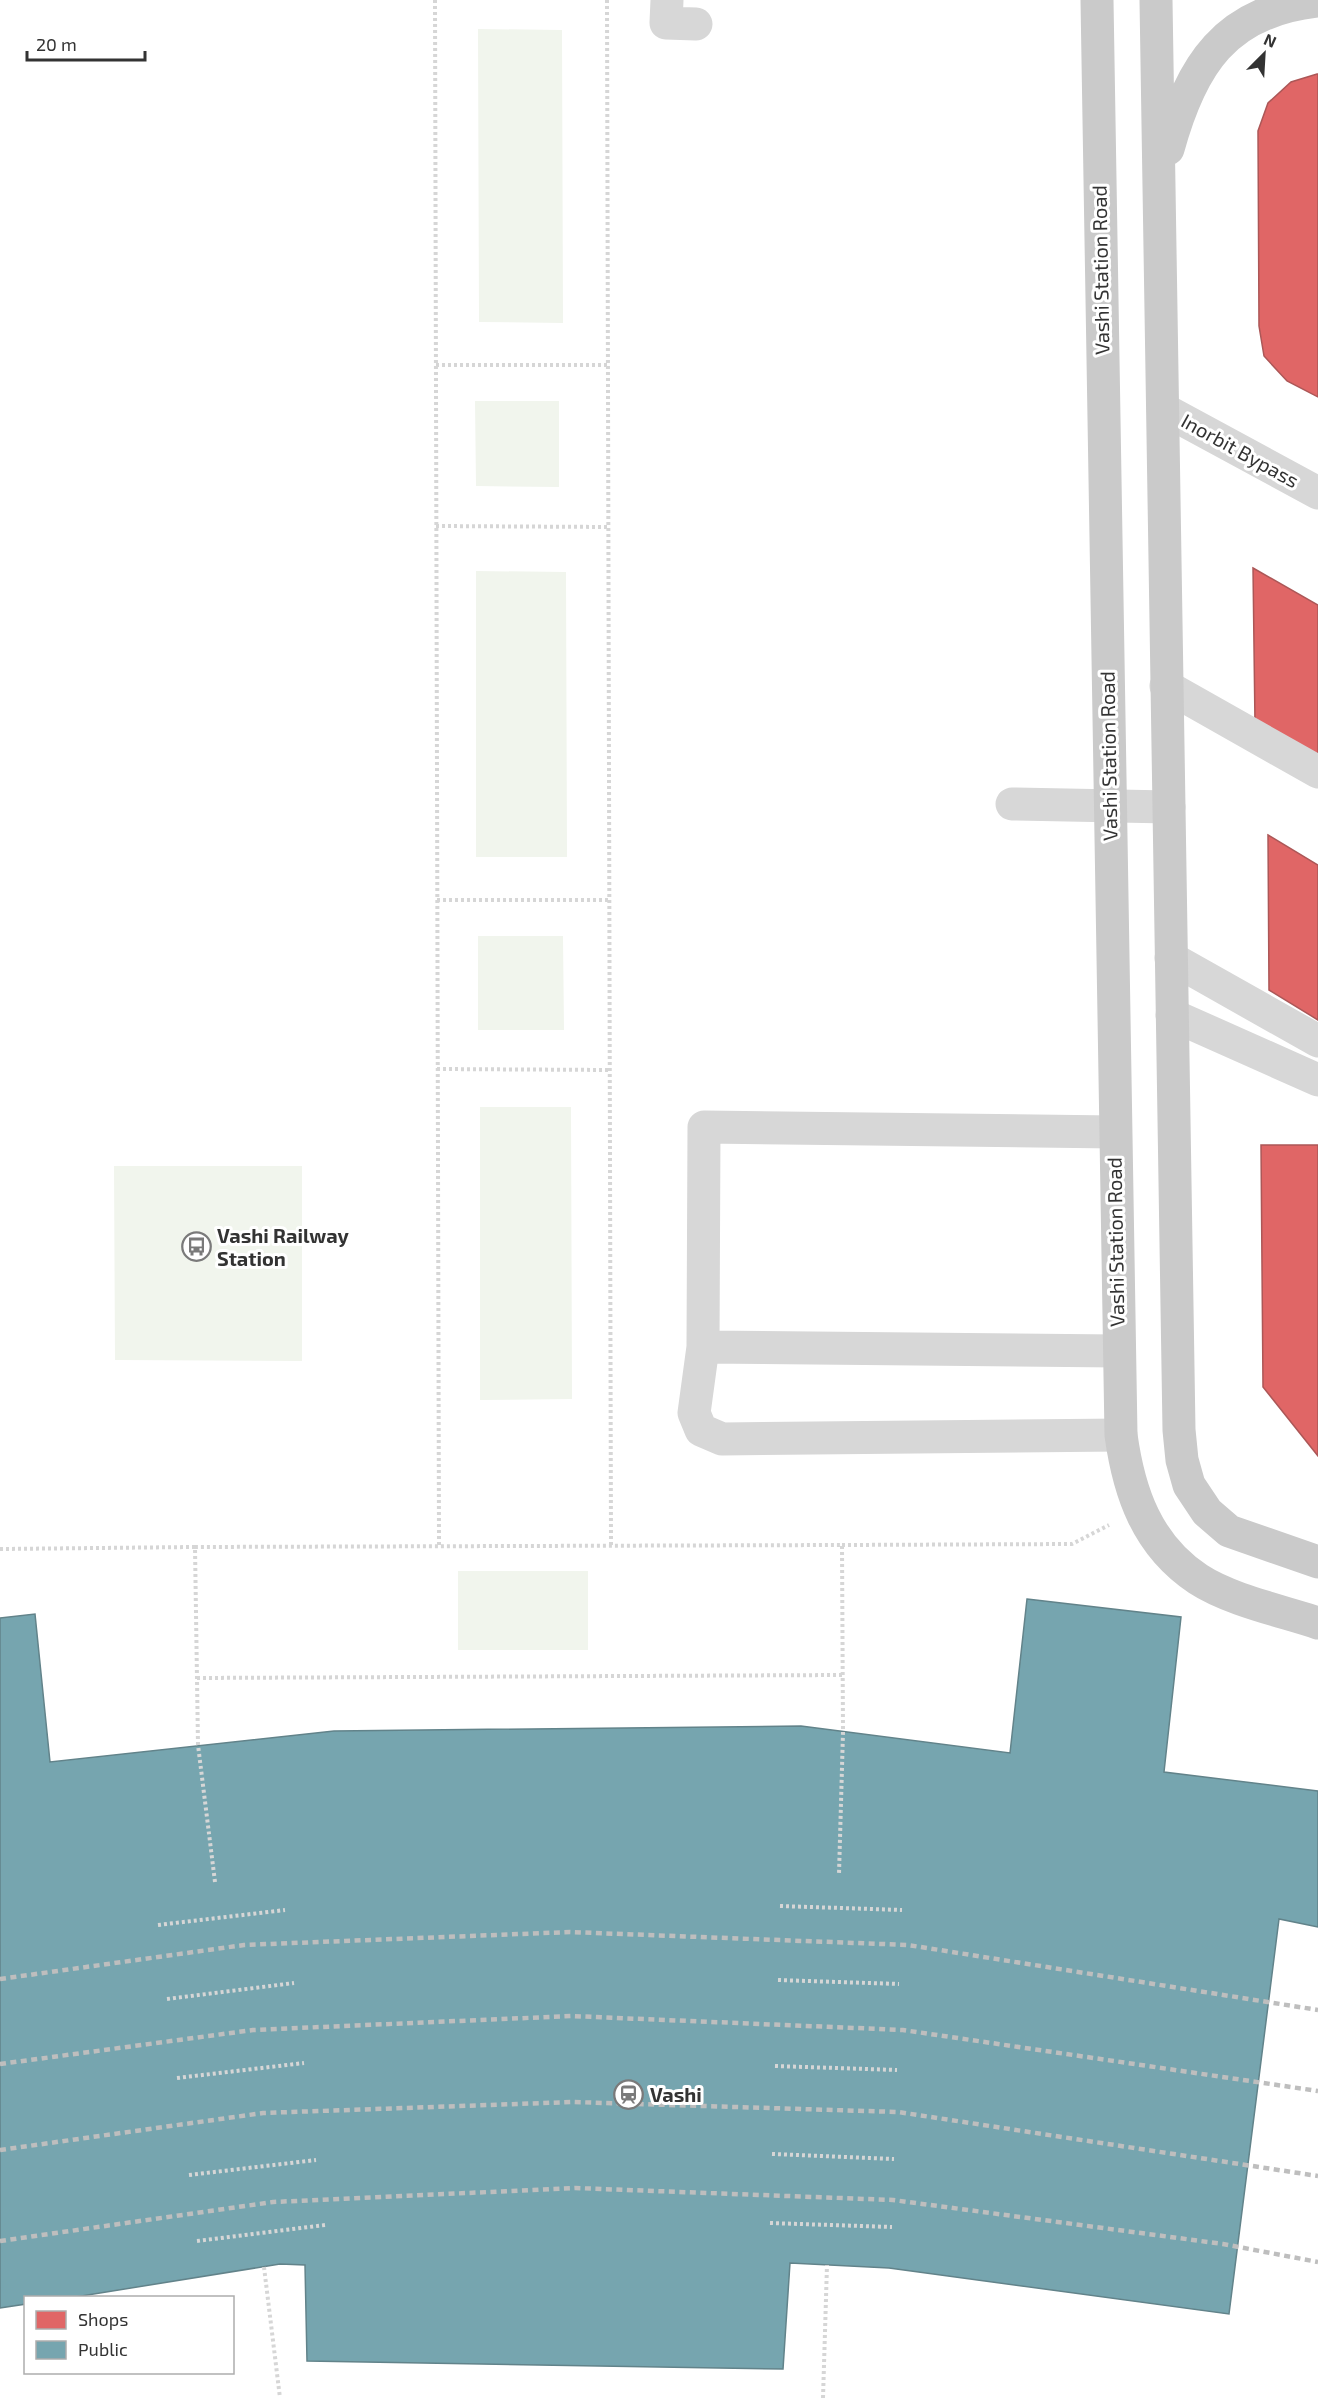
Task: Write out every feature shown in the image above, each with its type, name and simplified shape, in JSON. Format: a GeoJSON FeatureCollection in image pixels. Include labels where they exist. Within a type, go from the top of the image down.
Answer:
{"type":"FeatureCollection","features":[{"type":"Feature","properties":{"kind":"main road","name":"Vashi Station Road"},"geometry":{"type":"LineString","coordinates":[[1097,0],[1114,1132],[1121,1435],[1126,1471],[1139,1510],[1165,1550],[1198,1579],[1238,1597],[1318,1623]]}},
{"type":"Feature","properties":{"kind":"main road"},"geometry":{"type":"LineString","coordinates":[[1156,0],[1179,1430],[1182,1460],[1189,1485],[1207,1512],[1229,1531],[1318,1562]]}},
{"type":"Feature","properties":{"kind":"main road"},"geometry":{"type":"LineString","coordinates":[[1159,180],[1182,105],[1195,75],[1220,44],[1249,21],[1289,4],[1318,1]]}},
{"type":"Feature","properties":{"kind":"street"},"geometry":{"type":"LineString","coordinates":[[667,0],[666,23],[696,24]]}},
{"type":"Feature","properties":{"kind":"street","name":"Inorbit Bypass"},"geometry":{"type":"LineString","coordinates":[[1163,409],[1318,493]]}},
{"type":"Feature","properties":{"kind":"street"},"geometry":{"type":"LineString","coordinates":[[1167,698],[1318,772]]}},
{"type":"Feature","properties":{"kind":"street"},"geometry":{"type":"LineString","coordinates":[[1167,698],[1318,795]]}},
{"type":"Feature","properties":{"kind":"street"},"geometry":{"type":"LineString","coordinates":[[1012,804],[1169,807]]}},
{"type":"Feature","properties":{"kind":"street"},"geometry":{"type":"LineString","coordinates":[[1171,958],[1318,1041]]}},
{"type":"Feature","properties":{"kind":"street"},"geometry":{"type":"LineString","coordinates":[[1172,1015],[1318,1080]]}},
{"type":"Feature","properties":{"kind":"street"},"geometry":{"type":"LineString","coordinates":[[1114,1132],[704,1127],[703,1347],[694,1413],[701,1430],[722,1439],[1121,1435]]}},
{"type":"Feature","properties":{"kind":"street"},"geometry":{"type":"LineString","coordinates":[[703,1347],[1118,1352]]}},
{"type":"Feature","properties":{"kind":"path"},"geometry":{"type":"LineString","coordinates":[[435,0],[439,1546]]}},
{"type":"Feature","properties":{"kind":"path"},"geometry":{"type":"LineString","coordinates":[[607,0],[611,1546]]}},
{"type":"Feature","properties":{"kind":"path"},"geometry":{"type":"LineString","coordinates":[[436,365],[608,365]]}},
{"type":"Feature","properties":{"kind":"path"},"geometry":{"type":"LineString","coordinates":[[436,526],[608,526]]}},
{"type":"Feature","properties":{"kind":"path"},"geometry":{"type":"LineString","coordinates":[[437,900],[609,900]]}},
{"type":"Feature","properties":{"kind":"path"},"geometry":{"type":"LineString","coordinates":[[437,1069],[610,1070]]}},
{"type":"Feature","properties":{"kind":"path"},"geometry":{"type":"LineString","coordinates":[[0,1549],[1072,1544],[1139,1510]]}},
{"type":"Feature","properties":{"kind":"path"},"geometry":{"type":"LineString","coordinates":[[839,1874],[843,1732],[842,1545]]}},
{"type":"Feature","properties":{"kind":"path"},"geometry":{"type":"LineString","coordinates":[[195,1547],[198,1745],[215,1882]]}},
{"type":"Feature","properties":{"kind":"path"},"geometry":{"type":"LineString","coordinates":[[197,1678],[842,1675]]}},
{"type":"Feature","properties":{"kind":"path"},"geometry":{"type":"LineString","coordinates":[[780,1906],[902,1910]]}},
{"type":"Feature","properties":{"kind":"path"},"geometry":{"type":"LineString","coordinates":[[158,1925],[285,1910]]}},
{"type":"Feature","properties":{"kind":"path"},"geometry":{"type":"LineString","coordinates":[[778,1980],[899,1984]]}},
{"type":"Feature","properties":{"kind":"path"},"geometry":{"type":"LineString","coordinates":[[167,1999],[294,1983]]}},
{"type":"Feature","properties":{"kind":"path"},"geometry":{"type":"LineString","coordinates":[[177,2078],[304,2063]]}},
{"type":"Feature","properties":{"kind":"path"},"geometry":{"type":"LineString","coordinates":[[775,2066],[897,2070]]}},
{"type":"Feature","properties":{"kind":"path"},"geometry":{"type":"LineString","coordinates":[[772,2154],[894,2159]]}},
{"type":"Feature","properties":{"kind":"path"},"geometry":{"type":"LineString","coordinates":[[189,2175],[316,2160]]}},
{"type":"Feature","properties":{"kind":"path"},"geometry":{"type":"LineString","coordinates":[[770,2223],[892,2227]]}},
{"type":"Feature","properties":{"kind":"path"},"geometry":{"type":"LineString","coordinates":[[197,2241],[325,2225]]}},
{"type":"Feature","properties":{"kind":"path"},"geometry":{"type":"LineString","coordinates":[[823,2398],[827,2265]]}},
{"type":"Feature","properties":{"kind":"path"},"geometry":{"type":"LineString","coordinates":[[264,2267],[280,2398]]}},
{"type":"Feature","properties":{"kind":"shaded area"},"geometry":{"type":"Polygon","coordinates":[[[478,29],[562,30],[563,323],[479,322],[478,29]]]}},
{"type":"Feature","properties":{"kind":"shaded area"},"geometry":{"type":"Polygon","coordinates":[[[475,401],[559,401],[559,487],[476,486],[475,401]]]}},
{"type":"Feature","properties":{"kind":"shaded area"},"geometry":{"type":"Polygon","coordinates":[[[476,571],[566,572],[567,857],[476,857],[476,571]]]}},
{"type":"Feature","properties":{"kind":"shaded area"},"geometry":{"type":"Polygon","coordinates":[[[478,936],[563,936],[564,1030],[478,1030],[478,936]]]}},
{"type":"Feature","properties":{"kind":"shaded area"},"geometry":{"type":"Polygon","coordinates":[[[480,1107],[571,1107],[572,1399],[480,1400],[480,1107]]]}},
{"type":"Feature","properties":{"kind":"shaded area"},"geometry":{"type":"Polygon","coordinates":[[[114,1166],[302,1166],[302,1361],[115,1360],[114,1166]]]}},
{"type":"Feature","properties":{"kind":"shaded area"},"geometry":{"type":"Polygon","coordinates":[[[458,1571],[588,1571],[588,1650],[458,1650],[458,1571]]]}},
{"type":"Feature","properties":{"kind":"building: Shops"},"geometry":{"type":"Polygon","coordinates":[[[1318,74],[1318,397],[1287,381],[1264,356],[1259,326],[1258,131],[1268,103],[1291,82],[1318,74]]]}},
{"type":"Feature","properties":{"kind":"building: Shops"},"geometry":{"type":"Polygon","coordinates":[[[1253,568],[1318,605],[1318,760],[1255,723],[1253,568]]]}},
{"type":"Feature","properties":{"kind":"building: Shops"},"geometry":{"type":"Polygon","coordinates":[[[1268,835],[1318,865],[1318,1020],[1269,990],[1268,835]]]}},
{"type":"Feature","properties":{"kind":"building: Shops"},"geometry":{"type":"Polygon","coordinates":[[[1261,1145],[1318,1145],[1318,1456],[1263,1387],[1261,1145]]]}},
{"type":"Feature","properties":{"kind":"building: Public","name":"Vashi"},"geometry":{"type":"Polygon","coordinates":[[[1027,1599],[1181,1617],[1164,1772],[1318,1791],[1318,1927],[1279,1919],[1229,2314],[889,2268],[790,2263],[783,2369],[307,2361],[305,2265],[280,2264],[81,2296],[24,2296],[24,2304],[0,2308],[0,1618],[35,1614],[50,1762],[334,1731],[801,1726],[1010,1753],[1027,1599]]]}},
{"type":"Feature","properties":{"kind":"railway"},"geometry":{"type":"LineString","coordinates":[[0,1979],[244,1945],[570,1932],[908,1945],[1318,2010]]}},
{"type":"Feature","properties":{"kind":"railway"},"geometry":{"type":"LineString","coordinates":[[0,2064],[253,2030],[571,2016],[903,2030],[1318,2091]]}},
{"type":"Feature","properties":{"kind":"railway"},"geometry":{"type":"LineString","coordinates":[[0,2150],[263,2113],[573,2102],[898,2112],[1318,2176]]}},
{"type":"Feature","properties":{"kind":"railway"},"geometry":{"type":"LineString","coordinates":[[0,2241],[273,2202],[575,2188],[893,2200],[1223,2244],[1318,2262]]}},
{"type":"Feature","properties":{"kind":"place","name":"Vashi Railway Station"},"geometry":{"type":"Point","coordinates":[196,1247]}},
{"type":"Feature","properties":{"kind":"place","name":"Vashi"},"geometry":{"type":"Point","coordinates":[629,2095]}}]}
